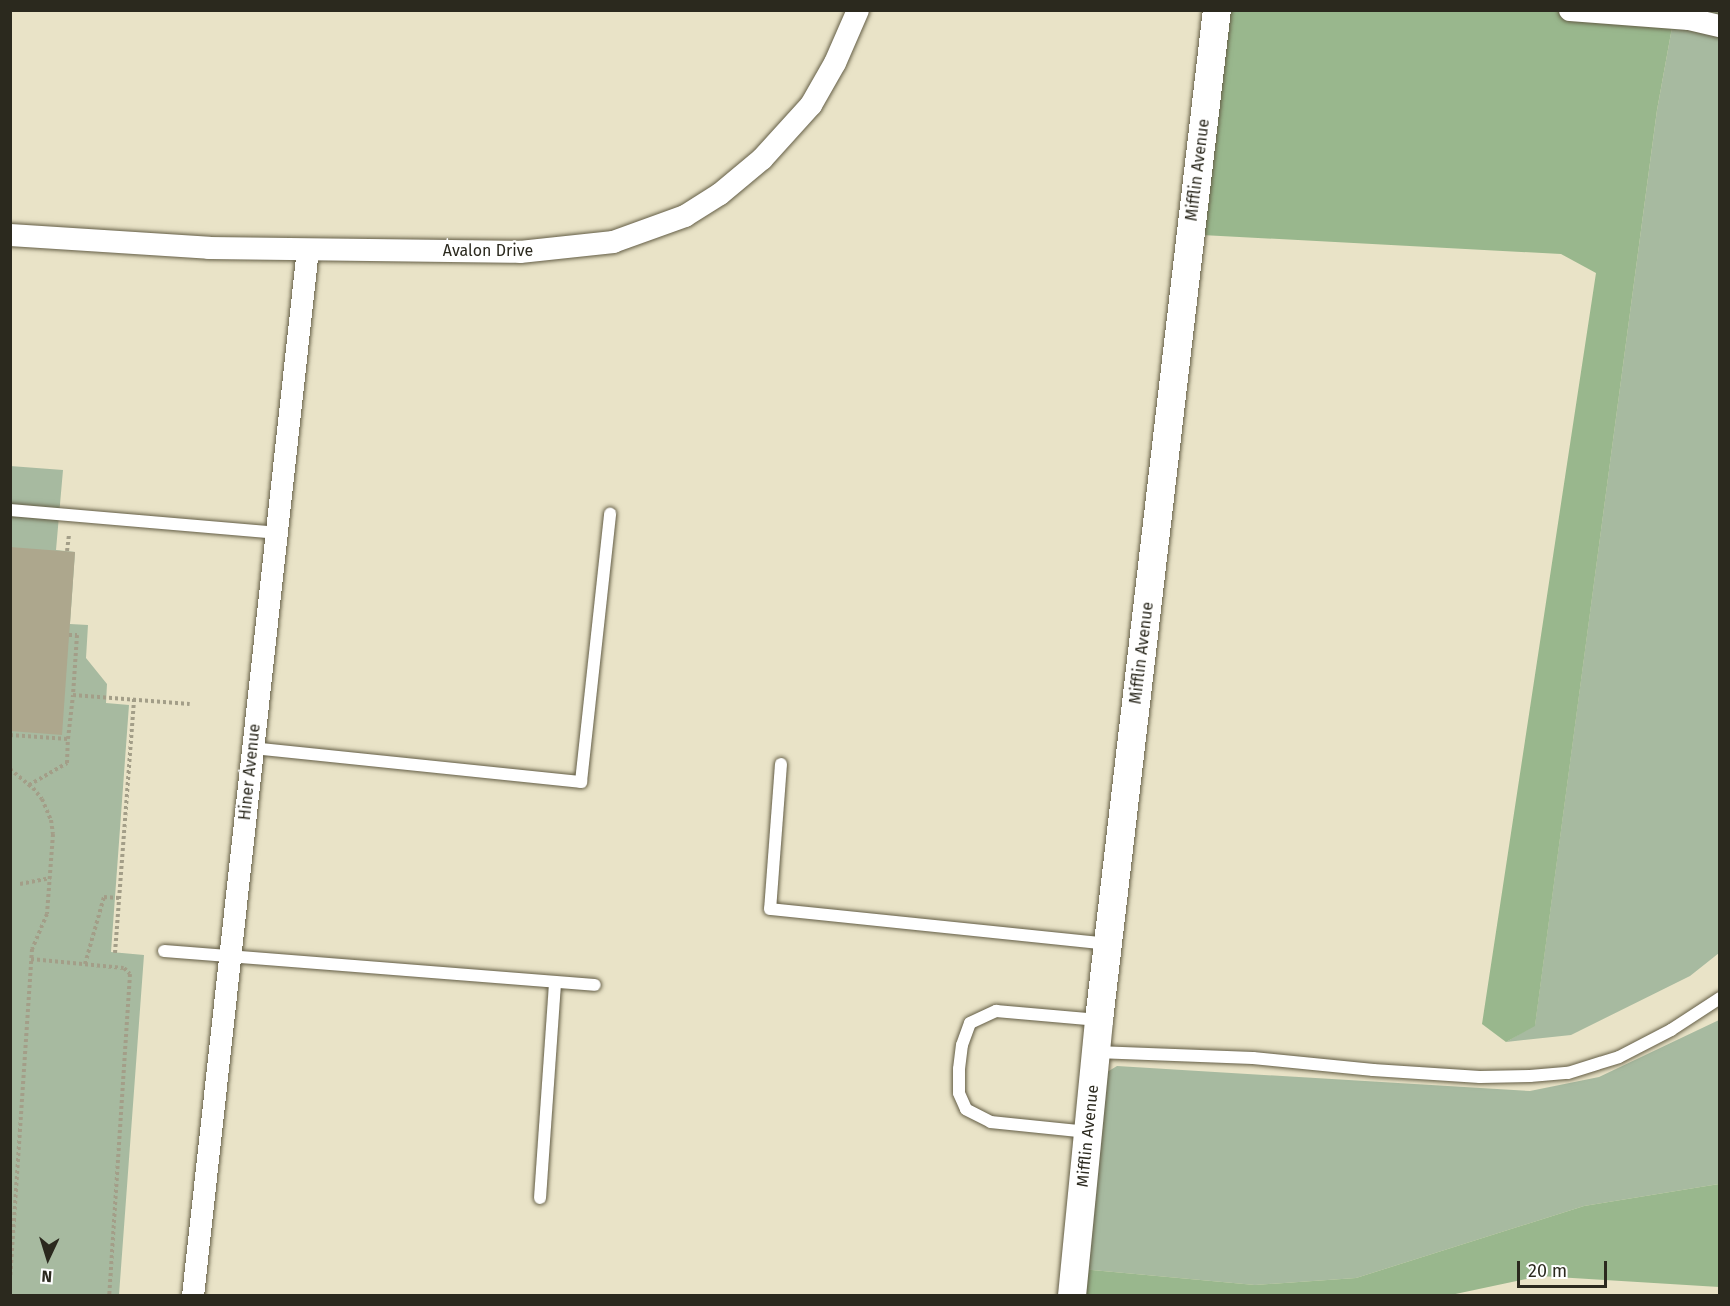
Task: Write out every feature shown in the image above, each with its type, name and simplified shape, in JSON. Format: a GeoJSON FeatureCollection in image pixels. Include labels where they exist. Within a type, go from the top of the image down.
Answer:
{"type":"FeatureCollection","features":[{"type":"Feature","properties":{"kind":"street","name":"Avalon Drive"},"geometry":{"type":"LineString","coordinates":[[10,235],[209,248],[520,252],[571,249],[613,242],[685,216],[720,194],[762,159],[803,114],[835,63],[858,10]]}},
{"type":"Feature","properties":{"kind":"street","name":"Mifflin Avenue"},"geometry":{"type":"LineString","coordinates":[[1072,1296],[1099,1020],[1217,10]]}},
{"type":"Feature","properties":{"kind":"street"},"geometry":{"type":"LineString","coordinates":[[1570,10],[1689,19],[1719,26]]}},
{"type":"Feature","properties":{"kind":"street","name":"Hiner Avenue"},"geometry":{"type":"LineString","coordinates":[[193,1296],[308,249]]}},
{"type":"Feature","properties":{"kind":"lane"},"geometry":{"type":"LineString","coordinates":[[10,510],[276,533]]}},
{"type":"Feature","properties":{"kind":"lane"},"geometry":{"type":"LineString","coordinates":[[252,748],[581,782],[610,514]]}},
{"type":"Feature","properties":{"kind":"lane"},"geometry":{"type":"LineString","coordinates":[[781,764],[770,909],[1108,944]]}},
{"type":"Feature","properties":{"kind":"lane"},"geometry":{"type":"LineString","coordinates":[[164,951],[595,985]]}},
{"type":"Feature","properties":{"kind":"lane"},"geometry":{"type":"LineString","coordinates":[[540,1198],[555,983]]}},
{"type":"Feature","properties":{"kind":"lane"},"geometry":{"type":"LineString","coordinates":[[1096,1052],[1253,1058],[1373,1071],[1480,1077],[1568,1073],[1619,1057],[1671,1030],[1719,998]]}},
{"type":"Feature","properties":{"kind":"lane"},"geometry":{"type":"LineString","coordinates":[[1088,1132],[992,1122],[966,1109],[959,1093],[960,1061],[962,1045],[970,1023],[996,1011],[1099,1020]]}},
{"type":"Feature","properties":{"kind":"path"},"geometry":{"type":"LineString","coordinates":[[29,785],[67,764],[77,635],[69,635]]}},
{"type":"Feature","properties":{"kind":"path"},"geometry":{"type":"LineString","coordinates":[[73,695],[190,704]]}},
{"type":"Feature","properties":{"kind":"path"},"geometry":{"type":"LineString","coordinates":[[115,953],[135,699]]}},
{"type":"Feature","properties":{"kind":"path"},"geometry":{"type":"LineString","coordinates":[[10,735],[68,740]]}},
{"type":"Feature","properties":{"kind":"path"},"geometry":{"type":"LineString","coordinates":[[10,769],[42,799],[51,820],[47,914],[32,949],[31,959],[10,1277]]}},
{"type":"Feature","properties":{"kind":"path"},"geometry":{"type":"LineString","coordinates":[[20,884],[50,878]]}},
{"type":"Feature","properties":{"kind":"path"},"geometry":{"type":"LineString","coordinates":[[85,964],[104,897],[119,898]]}},
{"type":"Feature","properties":{"kind":"path"},"geometry":{"type":"LineString","coordinates":[[31,959],[124,968],[130,974],[109,1296]]}},
{"type":"Feature","properties":{"kind":"green space"},"geometry":{"type":"Polygon","coordinates":[[[1227,11],[1675,11],[1657,110],[1535,1026],[1506,1042],[1482,1024],[1596,273],[1561,254],[1202,235],[1227,11]]]}},
{"type":"Feature","properties":{"kind":"green space"},"geometry":{"type":"Polygon","coordinates":[[[1675,11],[1719,11],[1719,953],[1690,976],[1571,1035],[1506,1042],[1535,1025],[1657,110],[1675,11]]]}},
{"type":"Feature","properties":{"kind":"green space"},"geometry":{"type":"Polygon","coordinates":[[[10,466],[63,470],[56,550],[75,552],[70,624],[88,625],[86,658],[107,684],[106,703],[129,705],[111,952],[144,955],[119,1295],[11,1295],[10,466]]]}},
{"type":"Feature","properties":{"kind":"green space"},"geometry":{"type":"Polygon","coordinates":[[[1719,1020],[1719,1184],[1584,1206],[1356,1278],[1255,1285],[1081,1269],[1099,1077],[1117,1066],[1530,1091],[1599,1077],[1719,1020]]]}},
{"type":"Feature","properties":{"kind":"green space"},"geometry":{"type":"Polygon","coordinates":[[[1719,1184],[1719,1287],[1540,1276],[1446,1296],[1076,1296],[1081,1269],[1255,1285],[1356,1278],[1584,1206],[1719,1184]]]}},
{"type":"Feature","properties":{"kind":"building"},"geometry":{"type":"Polygon","coordinates":[[[10,547],[75,552],[62,735],[10,731],[10,547]]]}}]}
